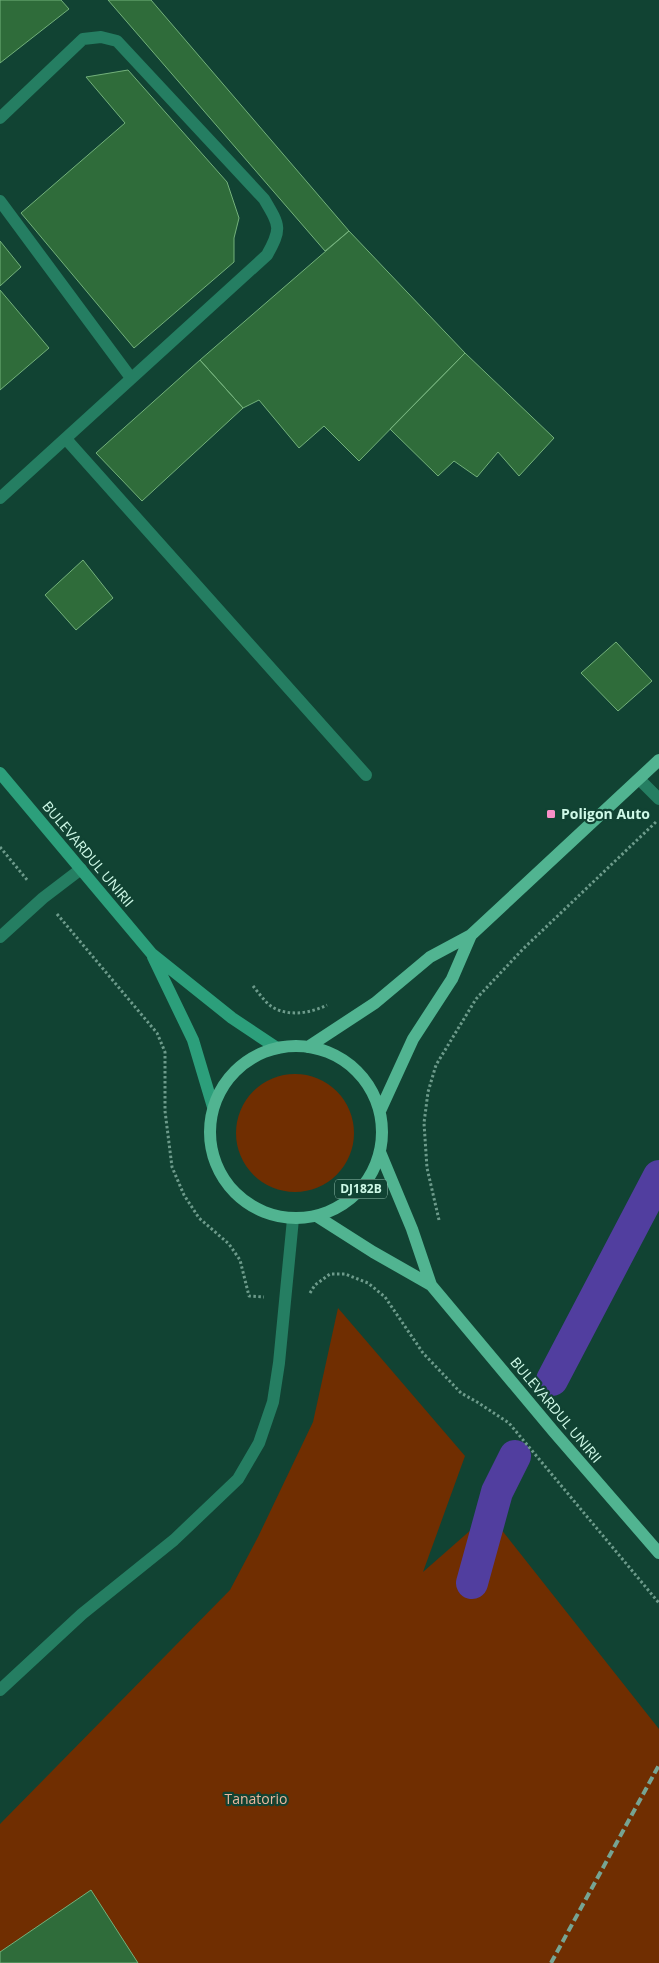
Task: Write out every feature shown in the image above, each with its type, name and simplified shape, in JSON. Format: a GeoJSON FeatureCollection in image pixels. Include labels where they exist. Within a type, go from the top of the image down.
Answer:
{"type":"FeatureCollection","features":[{"type":"Feature","properties":{"kind":"main road"},"geometry":{"type":"LineString","coordinates":[[308,1047],[375,1003],[430,957],[471,935],[659,760]]}},
{"type":"Feature","properties":{"kind":"main road","name":"BULEVARDUL UNIRII"},"geometry":{"type":"LineString","coordinates":[[0,773],[152,954],[232,1018],[277,1048]]}},
{"type":"Feature","properties":{"kind":"main road"},"geometry":{"type":"LineString","coordinates":[[380,1111],[413,1039],[452,979],[471,935]]}},
{"type":"Feature","properties":{"kind":"main road","name":"BULEVARDUL UNIRII"},"geometry":{"type":"LineString","coordinates":[[152,954],[193,1040],[213,1107]]}},
{"type":"Feature","properties":{"kind":"main road","name":"DJ182B"},"geometry":{"type":"LineString","coordinates":[[308,1047],[328,1052],[351,1066],[361,1075],[372,1092],[380,1111],[382,1132],[380,1152],[372,1174],[358,1193],[339,1207],[318,1217],[293,1219],[270,1216],[250,1206],[232,1192],[220,1174],[211,1152],[209,1130],[213,1107],[220,1090],[237,1069],[260,1054],[277,1048],[308,1047]]}},
{"type":"Feature","properties":{"kind":"main road","name":"BULEVARDUL UNIRII"},"geometry":{"type":"LineString","coordinates":[[380,1152],[412,1229],[431,1285]]}},
{"type":"Feature","properties":{"kind":"main road","name":"BULEVARDUL UNIRII"},"geometry":{"type":"LineString","coordinates":[[318,1217],[373,1252],[431,1285],[554,1432],[659,1553]]}},
{"type":"Feature","properties":{"kind":"lane"},"geometry":{"type":"LineString","coordinates":[[0,118],[83,39],[101,37],[117,41],[264,200],[275,218],[278,235],[268,255],[130,378],[0,498]]}},
{"type":"Feature","properties":{"kind":"lane"},"geometry":{"type":"LineString","coordinates":[[0,201],[130,378]]}},
{"type":"Feature","properties":{"kind":"lane"},"geometry":{"type":"LineString","coordinates":[[66,439],[366,775]]}},
{"type":"Feature","properties":{"kind":"lane"},"geometry":{"type":"LineString","coordinates":[[639,778],[659,799]]}},
{"type":"Feature","properties":{"kind":"lane"},"geometry":{"type":"LineString","coordinates":[[0,937],[43,898],[81,869]]}},
{"type":"Feature","properties":{"kind":"lane"},"geometry":{"type":"LineString","coordinates":[[0,1690],[82,1614],[174,1540],[238,1479],[259,1443],[272,1402],[279,1362],[293,1219]]}},
{"type":"Feature","properties":{"kind":"path"},"geometry":{"type":"LineString","coordinates":[[439,1220],[427,1168],[424,1123],[428,1092],[436,1065],[476,999],[523,949],[659,819]]}},
{"type":"Feature","properties":{"kind":"path"},"geometry":{"type":"LineString","coordinates":[[0,847],[157,1033],[164,1052],[164,1111],[172,1167],[184,1195],[199,1218],[229,1244],[240,1260],[249,1296],[305,1299],[315,1285],[330,1274],[345,1274],[368,1283],[385,1297],[423,1353],[461,1393],[508,1423],[659,1603]]}},
{"type":"Feature","properties":{"kind":"path"},"geometry":{"type":"LineString","coordinates":[[253,986],[272,1007],[288,1012],[301,1013],[321,1008],[335,1001]]}},
{"type":"Feature","properties":{"kind":"green space"},"geometry":{"type":"Polygon","coordinates":[[[295,1074],[318,1079],[337,1091],[349,1110],[354,1133],[349,1156],[337,1175],[318,1187],[295,1192],[272,1187],[253,1175],[241,1156],[236,1133],[241,1110],[253,1091],[272,1079],[295,1074]]]}},
{"type":"Feature","properties":{"kind":"green space","name":"Tanatorio"},"geometry":{"type":"Polygon","coordinates":[[[338,1308],[465,1456],[423,1572],[489,1514],[659,1729],[659,1963],[0,1963],[0,1824],[230,1590],[258,1537],[313,1422],[338,1308]]]}},
{"type":"Feature","properties":{"kind":"building"},"geometry":{"type":"Polygon","coordinates":[[[0,0],[61,0],[69,9],[0,63],[0,0]]]}},
{"type":"Feature","properties":{"kind":"building"},"geometry":{"type":"Polygon","coordinates":[[[108,0],[151,0],[349,231],[325,251],[108,0]]]}},
{"type":"Feature","properties":{"kind":"building"},"geometry":{"type":"Polygon","coordinates":[[[128,70],[227,182],[239,218],[234,238],[234,262],[134,348],[21,213],[125,123],[86,77],[128,70]]]}},
{"type":"Feature","properties":{"kind":"building"},"geometry":{"type":"Polygon","coordinates":[[[349,231],[465,353],[359,461],[324,426],[299,448],[259,400],[243,408],[200,360],[349,231]]]}},
{"type":"Feature","properties":{"kind":"building"},"geometry":{"type":"Polygon","coordinates":[[[0,241],[21,267],[0,286],[0,241]]]}},
{"type":"Feature","properties":{"kind":"building"},"geometry":{"type":"Polygon","coordinates":[[[0,290],[49,348],[0,390],[0,290]]]}},
{"type":"Feature","properties":{"kind":"building"},"geometry":{"type":"Polygon","coordinates":[[[465,353],[554,438],[519,476],[498,452],[477,477],[454,461],[438,476],[390,429],[465,353]]]}},
{"type":"Feature","properties":{"kind":"building"},"geometry":{"type":"Polygon","coordinates":[[[200,360],[243,408],[142,501],[96,453],[200,360]]]}},
{"type":"Feature","properties":{"kind":"building"},"geometry":{"type":"Polygon","coordinates":[[[83,560],[113,598],[76,630],[45,595],[83,560]]]}},
{"type":"Feature","properties":{"kind":"building"},"geometry":{"type":"Polygon","coordinates":[[[616,642],[652,681],[618,711],[581,673],[616,642]]]}},
{"type":"Feature","properties":{"kind":"building"},"geometry":{"type":"Polygon","coordinates":[[[91,1890],[138,1963],[0,1963],[0,1952],[91,1890]]]}},
{"type":"Feature","properties":{"kind":"waterway"},"geometry":{"type":"LineString","coordinates":[[552,1380],[659,1176]]}},
{"type":"Feature","properties":{"kind":"waterway"},"geometry":{"type":"LineString","coordinates":[[472,1583],[497,1492],[515,1456]]}},
{"type":"Feature","properties":{"kind":"railway"},"geometry":{"type":"LineString","coordinates":[[551,1963],[659,1765]]}},
{"type":"Feature","properties":{"kind":"place","name":"Poligon Auto"},"geometry":{"type":"Point","coordinates":[551,814]}}]}
